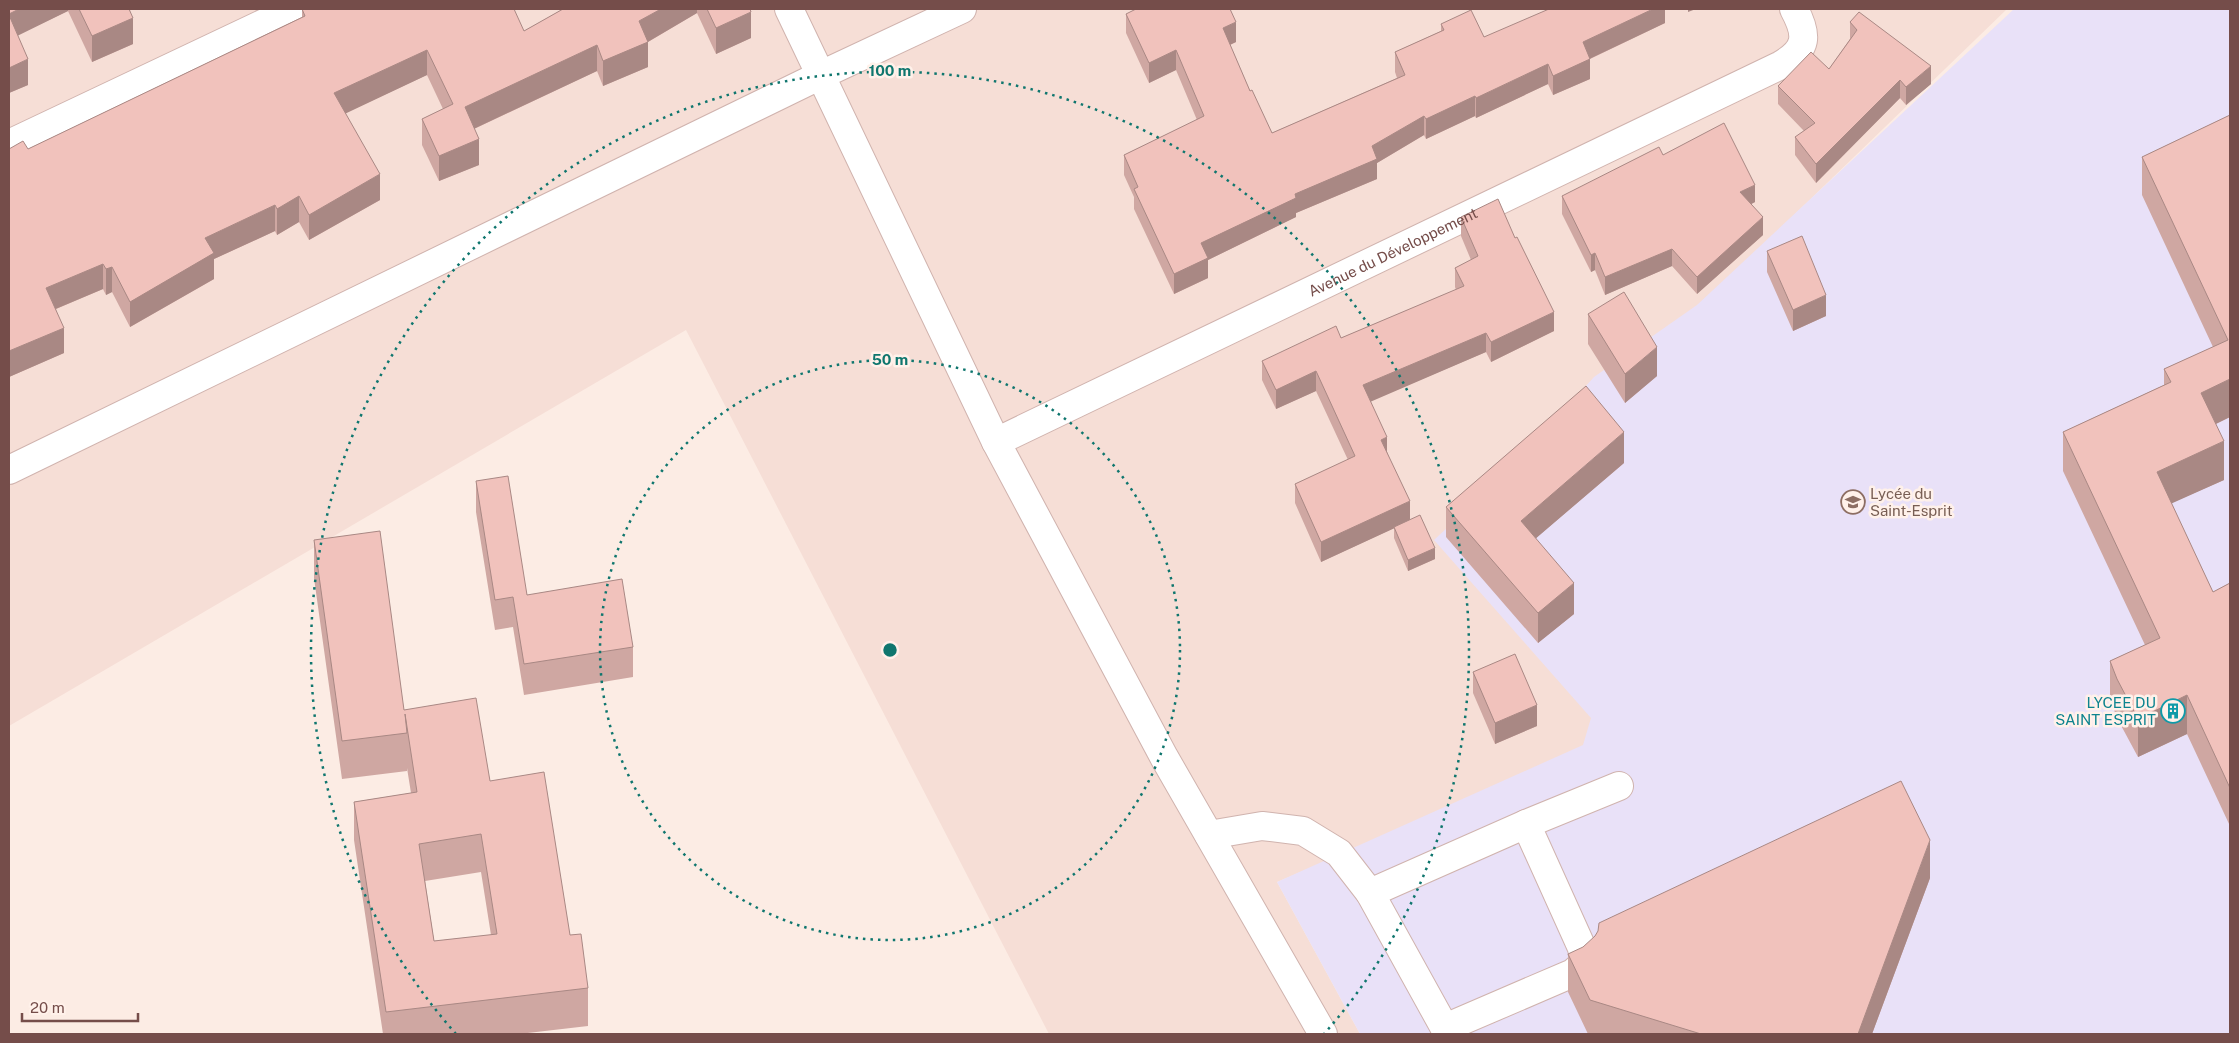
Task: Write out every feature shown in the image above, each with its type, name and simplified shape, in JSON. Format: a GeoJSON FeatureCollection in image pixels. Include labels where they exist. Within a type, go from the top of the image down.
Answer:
{"type":"FeatureCollection","features":[{"type":"Feature","properties":{"kind":"street"},"geometry":{"type":"LineString","coordinates":[[9,144],[294,9]]}},
{"type":"Feature","properties":{"kind":"street"},"geometry":{"type":"LineString","coordinates":[[789,9],[996,442],[1164,757],[1323,1034]]}},
{"type":"Feature","properties":{"kind":"street"},"geometry":{"type":"LineString","coordinates":[[9,470],[821,75],[962,9]]}},
{"type":"Feature","properties":{"kind":"street","name":"Avenue du Développement"},"geometry":{"type":"LineString","coordinates":[[996,442],[1781,65],[1796,56],[1804,40],[1801,21],[1794,9]]}},
{"type":"Feature","properties":{"kind":"street"},"geometry":{"type":"LineString","coordinates":[[1370,894],[1526,824],[1619,786]]}},
{"type":"Feature","properties":{"kind":"street"},"geometry":{"type":"LineString","coordinates":[[1209,835],[1262,826],[1303,831],[1340,853],[1370,894],[1446,1031],[1573,973],[1584,963],[1582,948],[1526,824]]}},
{"type":"Feature","properties":{"kind":"shaded area"},"geometry":{"type":"Polygon","coordinates":[[[9,9],[2007,9],[1702,304],[1593,717],[1588,750],[1277,882],[1360,1034],[1049,1034],[686,330],[9,726],[9,9]]]}},
{"type":"Feature","properties":{"kind":"shaded area","name":"Lycée du Saint-Esprit"},"geometry":{"type":"Polygon","coordinates":[[[2014,9],[2230,9],[2230,1034],[1360,1034],[1277,882],[1583,745],[1591,718],[1434,540],[1516,464],[1594,377],[1697,305],[2014,9]]]}},
{"type":"Feature","properties":{"kind":"building"},"geometry":{"type":"Polygon","coordinates":[[[9,9],[19,9],[9,14],[9,9]]]}},
{"type":"Feature","properties":{"kind":"building"},"geometry":{"type":"Polygon","coordinates":[[[79,9],[129,9],[133,18],[92,36],[79,9]]]}},
{"type":"Feature","properties":{"kind":"building"},"geometry":{"type":"Polygon","coordinates":[[[302,9],[514,9],[524,31],[563,9],[661,9],[639,21],[648,42],[603,61],[597,45],[465,107],[479,139],[439,156],[422,119],[453,104],[427,50],[334,93],[380,174],[309,215],[299,196],[277,209],[275,205],[205,238],[214,253],[130,302],[112,267],[106,269],[103,264],[46,288],[64,328],[9,351],[9,149],[23,141],[28,149],[305,16],[302,9]]]}},
{"type":"Feature","properties":{"kind":"building"},"geometry":{"type":"Polygon","coordinates":[[[707,9],[750,9],[751,12],[716,28],[707,9]]]}},
{"type":"Feature","properties":{"kind":"building"},"geometry":{"type":"Polygon","coordinates":[[[1136,9],[1230,9],[1236,22],[1223,28],[1250,91],[1252,90],[1272,133],[1405,75],[1395,52],[1444,30],[1441,24],[1471,10],[1484,37],[1549,9],[1653,9],[1583,42],[1590,59],[1553,76],[1548,64],[1426,119],[1424,116],[1372,146],[1377,159],[1295,194],[1296,198],[1201,243],[1208,258],[1174,274],[1134,189],[1138,187],[1124,155],[1204,116],[1176,50],[1149,63],[1126,14],[1136,9]]]}},
{"type":"Feature","properties":{"kind":"building"},"geometry":{"type":"Polygon","coordinates":[[[1859,12],[1931,66],[1906,87],[1900,80],[1816,164],[1795,137],[1815,123],[1778,86],[1811,52],[1829,69],[1857,30],[1850,22],[1859,12]]]}},
{"type":"Feature","properties":{"kind":"building"},"geometry":{"type":"Polygon","coordinates":[[[9,15],[28,59],[9,68],[9,15]]]}},
{"type":"Feature","properties":{"kind":"building"},"geometry":{"type":"Polygon","coordinates":[[[2230,115],[2230,379],[2201,393],[2224,441],[2157,472],[2213,592],[2230,583],[2230,788],[2187,695],[2138,719],[2117,679],[2110,661],[2160,638],[2063,432],[2171,382],[2164,369],[2228,340],[2142,157],[2230,115]]]}},
{"type":"Feature","properties":{"kind":"building"},"geometry":{"type":"Polygon","coordinates":[[[1724,123],[1755,185],[1740,192],[1763,217],[1697,277],[1672,249],[1605,277],[1595,253],[1591,255],[1562,196],[1659,147],[1663,155],[1724,123]]]}},
{"type":"Feature","properties":{"kind":"building"},"geometry":{"type":"Polygon","coordinates":[[[1498,199],[1515,238],[1517,237],[1554,312],[1491,342],[1486,333],[1363,385],[1387,437],[1381,440],[1410,501],[1321,542],[1295,484],[1355,456],[1316,371],[1276,390],[1262,361],[1336,326],[1341,338],[1464,286],[1455,268],[1478,256],[1461,217],[1498,199]]]}},
{"type":"Feature","properties":{"kind":"building"},"geometry":{"type":"Polygon","coordinates":[[[1802,236],[1826,295],[1793,310],[1767,251],[1802,236]]]}},
{"type":"Feature","properties":{"kind":"building"},"geometry":{"type":"Polygon","coordinates":[[[1624,292],[1657,347],[1625,374],[1588,314],[1624,292]]]}},
{"type":"Feature","properties":{"kind":"building"},"geometry":{"type":"Polygon","coordinates":[[[1586,386],[1624,432],[1521,521],[1574,583],[1538,613],[1446,507],[1586,386]]]}},
{"type":"Feature","properties":{"kind":"building"},"geometry":{"type":"Polygon","coordinates":[[[508,476],[527,595],[622,579],[633,647],[524,664],[513,597],[495,600],[476,481],[508,476]]]}},
{"type":"Feature","properties":{"kind":"building"},"geometry":{"type":"Polygon","coordinates":[[[1420,515],[1435,548],[1408,560],[1394,527],[1420,515]]]}},
{"type":"Feature","properties":{"kind":"building"},"geometry":{"type":"Polygon","coordinates":[[[380,531],[404,710],[476,698],[490,781],[544,772],[570,935],[581,934],[588,988],[386,1012],[354,802],[417,792],[405,714],[407,733],[342,741],[314,540],[380,531]],[[481,834],[419,844],[434,941],[497,934],[481,834]]]}},
{"type":"Feature","properties":{"kind":"building"},"geometry":{"type":"Polygon","coordinates":[[[1515,654],[1537,705],[1495,723],[1473,672],[1515,654]]]}},
{"type":"Feature","properties":{"kind":"building"},"geometry":{"type":"Polygon","coordinates":[[[1901,781],[1930,840],[1858,1034],[1701,1034],[1590,1000],[1568,954],[1583,947],[1595,936],[1599,923],[1901,781]]]}},
{"type":"Feature","properties":{"kind":"place","name":"Lycée du Saint-Esprit"},"geometry":{"type":"Point","coordinates":[1853,502]}},
{"type":"Feature","properties":{"kind":"place","name":"LYCEE DU SAINT ESPRIT"},"geometry":{"type":"Point","coordinates":[2173,711]}}]}
